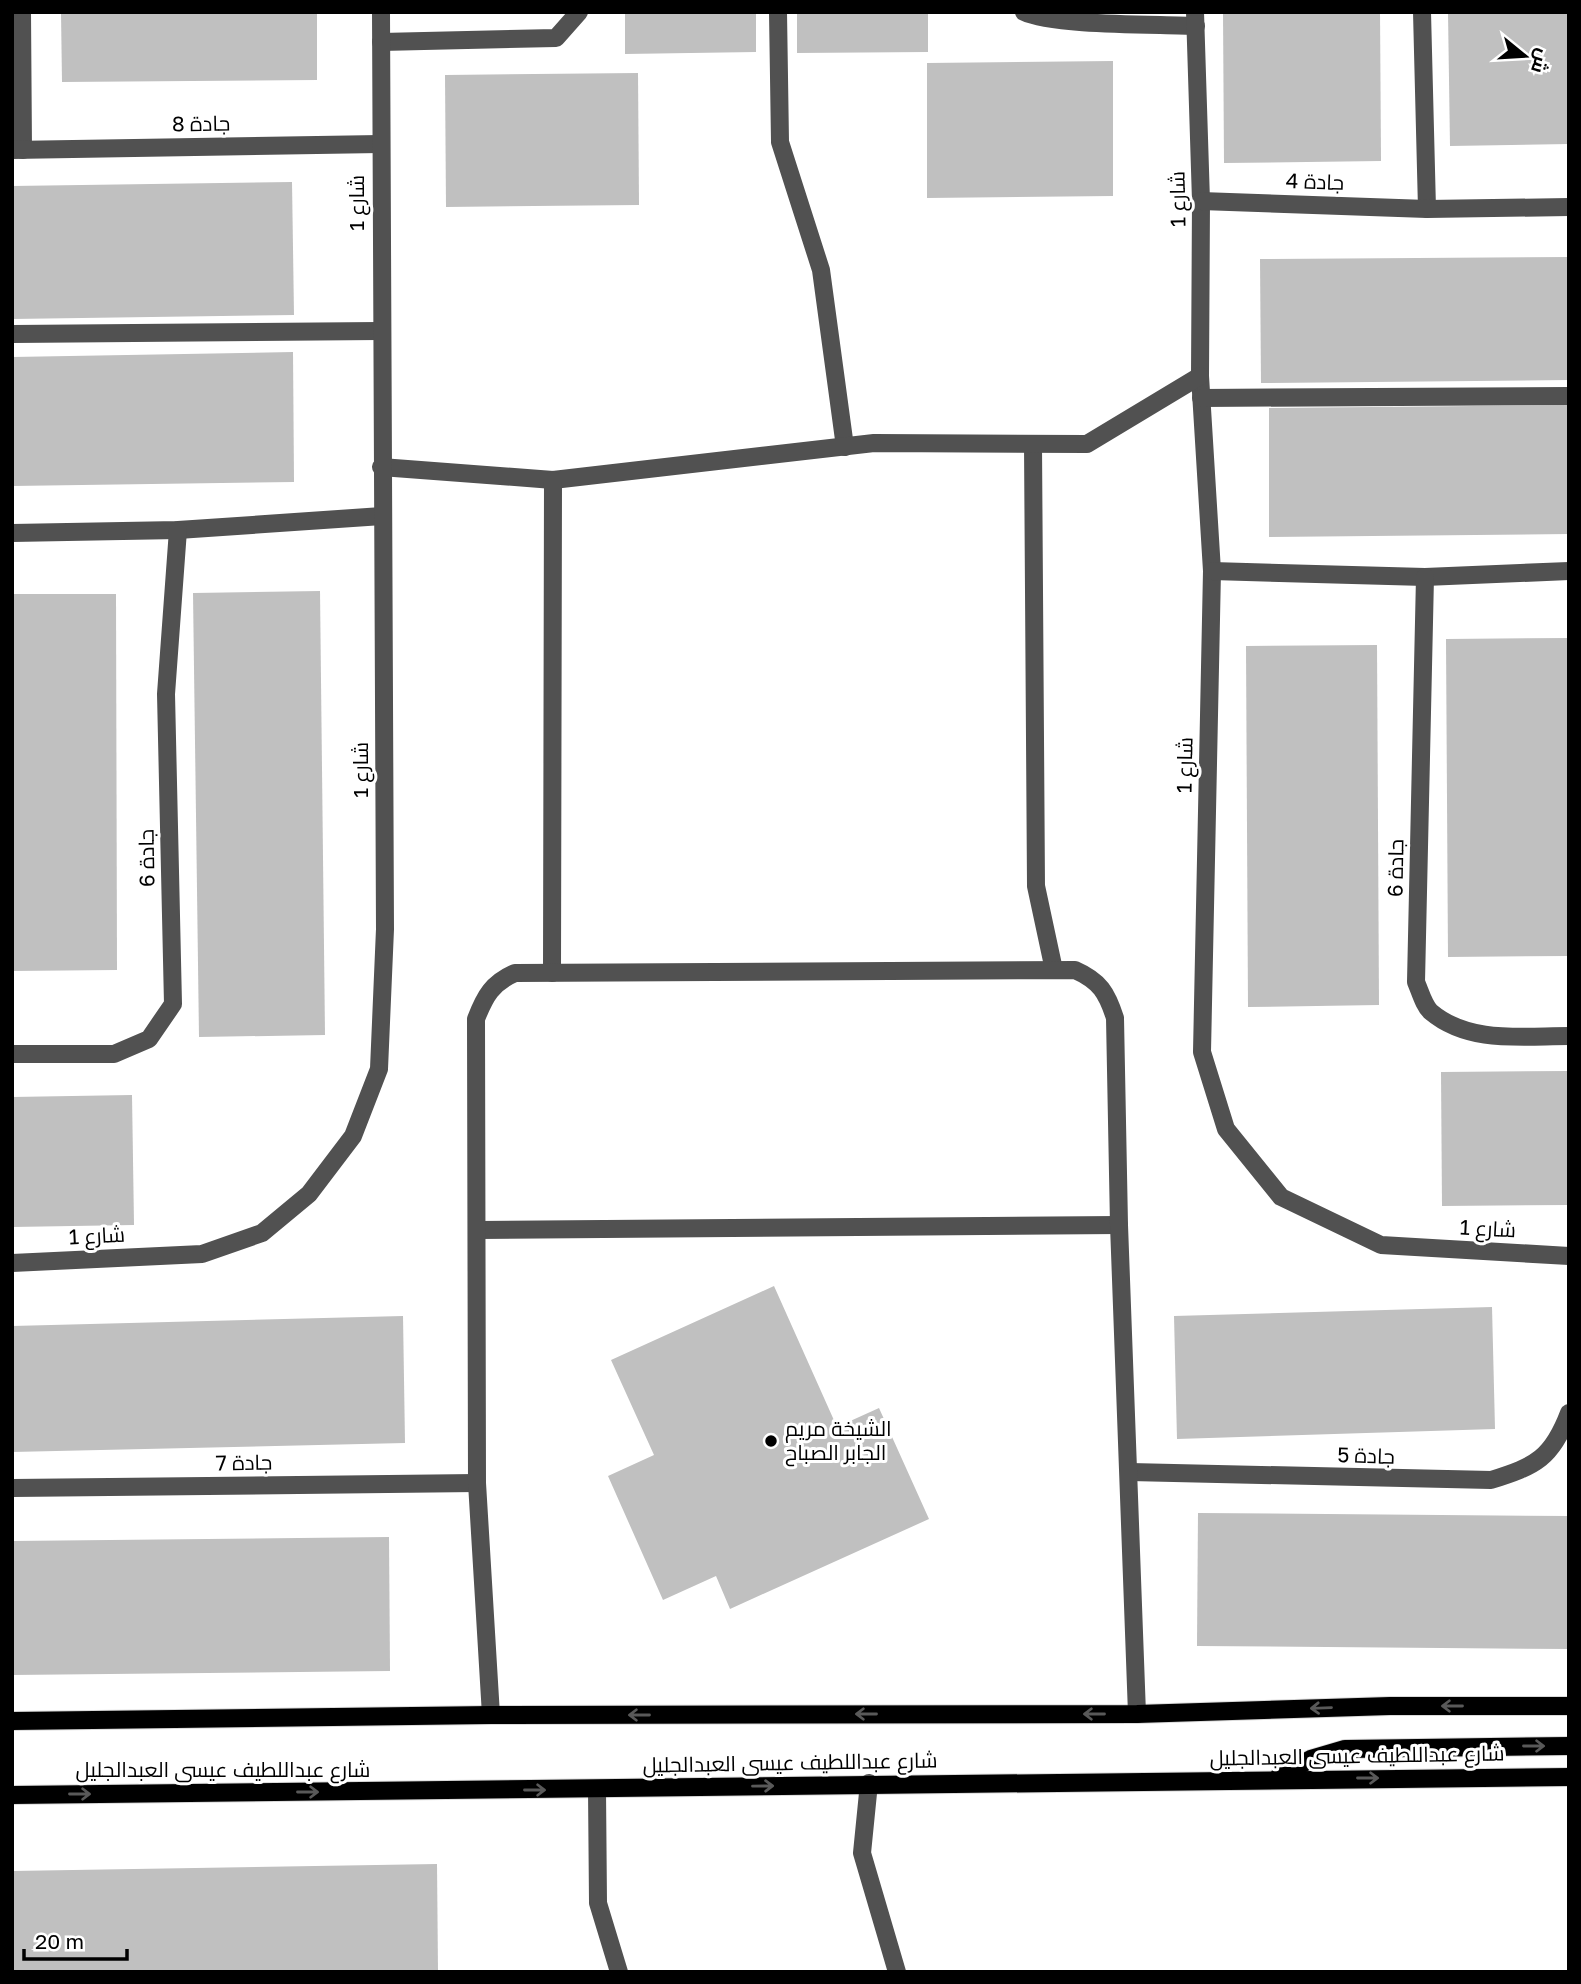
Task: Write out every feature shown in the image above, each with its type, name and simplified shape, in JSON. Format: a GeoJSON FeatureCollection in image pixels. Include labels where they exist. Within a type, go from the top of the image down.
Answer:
{"type":"FeatureCollection","features":[{"type":"Feature","properties":{"kind":"main road"},"geometry":{"type":"LineString","coordinates":[[12,1721],[491,1715],[1137,1714],[1390,1706],[1569,1706]]}},
{"type":"Feature","properties":{"kind":"main road"},"geometry":{"type":"LineString","coordinates":[[1276,1778],[1311,1759],[1345,1749],[1569,1746]]}},
{"type":"Feature","properties":{"kind":"main road","name":"شارع عبداللطيف عيسى العبدالجليل"},"geometry":{"type":"LineString","coordinates":[[12,1794],[597,1790],[869,1783],[1138,1783],[1276,1778],[1569,1777]]}},
{"type":"Feature","properties":{"kind":"street","name":"جادة 8"},"geometry":{"type":"LineString","coordinates":[[22,12],[18,150],[380,144]]}},
{"type":"Feature","properties":{"kind":"street","name":"شارع 1"},"geometry":{"type":"LineString","coordinates":[[12,1263],[202,1254],[262,1233],[309,1194],[353,1136],[379,1069],[385,929],[380,331],[381,12]]}},
{"type":"Feature","properties":{"kind":"street"},"geometry":{"type":"LineString","coordinates":[[381,42],[556,38],[579,12]]}},
{"type":"Feature","properties":{"kind":"street"},"geometry":{"type":"LineString","coordinates":[[778,12],[780,142],[821,270],[845,447]]}},
{"type":"Feature","properties":{"kind":"street"},"geometry":{"type":"LineString","coordinates":[[1024,12],[1032,16],[1075,20],[1196,19]]}},
{"type":"Feature","properties":{"kind":"street"},"geometry":{"type":"LineString","coordinates":[[1422,12],[1427,209]]}},
{"type":"Feature","properties":{"kind":"street","name":"شارع 1"},"geometry":{"type":"LineString","coordinates":[[1196,19],[1202,201],[1200,376],[1212,571],[1202,1052],[1226,1129],[1281,1197],[1381,1245],[1569,1256]]}},
{"type":"Feature","properties":{"kind":"street","name":"جادة 4"},"geometry":{"type":"LineString","coordinates":[[1202,201],[1427,209],[1569,207]]}},
{"type":"Feature","properties":{"kind":"street"},"geometry":{"type":"LineString","coordinates":[[12,334],[380,331]]}},
{"type":"Feature","properties":{"kind":"street"},"geometry":{"type":"LineString","coordinates":[[382,467],[553,481],[874,443],[1087,444],[1200,376]]}},
{"type":"Feature","properties":{"kind":"street"},"geometry":{"type":"LineString","coordinates":[[1201,398],[1569,396]]}},
{"type":"Feature","properties":{"kind":"street"},"geometry":{"type":"LineString","coordinates":[[1033,444],[1036,886],[1054,971]]}},
{"type":"Feature","properties":{"kind":"street"},"geometry":{"type":"LineString","coordinates":[[552,972],[553,481]]}},
{"type":"Feature","properties":{"kind":"street"},"geometry":{"type":"LineString","coordinates":[[12,533],[178,530],[382,516]]}},
{"type":"Feature","properties":{"kind":"street","name":"جادة 6"},"geometry":{"type":"LineString","coordinates":[[12,1054],[114,1054],[149,1039],[173,1004],[166,694],[178,530]]}},
{"type":"Feature","properties":{"kind":"street"},"geometry":{"type":"LineString","coordinates":[[1212,571],[1425,577],[1569,571]]}},
{"type":"Feature","properties":{"kind":"street","name":"جادة 6"},"geometry":{"type":"LineString","coordinates":[[1425,577],[1416,982],[1429,1010],[1456,1027],[1487,1037],[1569,1036]]}},
{"type":"Feature","properties":{"kind":"street"},"geometry":{"type":"LineString","coordinates":[[491,1715],[477,1483],[477,1019],[485,996],[499,980],[515,972],[1075,970],[1096,979],[1108,997],[1115,1018],[1119,1225],[1137,1714]]}},
{"type":"Feature","properties":{"kind":"street"},"geometry":{"type":"LineString","coordinates":[[479,1230],[1119,1225]]}},
{"type":"Feature","properties":{"kind":"street","name":"جادة 5"},"geometry":{"type":"LineString","coordinates":[[1130,1472],[1491,1480],[1525,1469],[1541,1458],[1559,1440],[1569,1413]]}},
{"type":"Feature","properties":{"kind":"street","name":"جادة 7"},"geometry":{"type":"LineString","coordinates":[[12,1488],[477,1483]]}},
{"type":"Feature","properties":{"kind":"street"},"geometry":{"type":"LineString","coordinates":[[869,1783],[862,1853],[897,1972]]}},
{"type":"Feature","properties":{"kind":"street"},"geometry":{"type":"LineString","coordinates":[[597,1790],[598,1903],[619,1972]]}},
{"type":"Feature","properties":{"kind":"building"},"geometry":{"type":"Polygon","coordinates":[[[61,12],[317,12],[317,80],[62,82],[61,12]]]}},
{"type":"Feature","properties":{"kind":"building"},"geometry":{"type":"Polygon","coordinates":[[[625,12],[756,12],[756,52],[625,54],[625,12]]]}},
{"type":"Feature","properties":{"kind":"building"},"geometry":{"type":"Polygon","coordinates":[[[797,12],[928,12],[928,52],[797,53],[797,12]]]}},
{"type":"Feature","properties":{"kind":"building"},"geometry":{"type":"Polygon","coordinates":[[[1223,12],[1380,12],[1381,161],[1224,163],[1223,12]]]}},
{"type":"Feature","properties":{"kind":"building"},"geometry":{"type":"Polygon","coordinates":[[[1448,12],[1569,12],[1569,144],[1450,146],[1448,12]]]}},
{"type":"Feature","properties":{"kind":"building"},"geometry":{"type":"Polygon","coordinates":[[[1113,61],[1113,196],[927,198],[927,63],[1113,61]]]}},
{"type":"Feature","properties":{"kind":"building"},"geometry":{"type":"Polygon","coordinates":[[[638,73],[639,205],[446,207],[445,75],[638,73]]]}},
{"type":"Feature","properties":{"kind":"building"},"geometry":{"type":"Polygon","coordinates":[[[292,182],[294,315],[12,319],[12,186],[292,182]]]}},
{"type":"Feature","properties":{"kind":"building"},"geometry":{"type":"Polygon","coordinates":[[[1569,257],[1569,380],[1261,383],[1260,259],[1569,257]]]}},
{"type":"Feature","properties":{"kind":"building"},"geometry":{"type":"Polygon","coordinates":[[[293,352],[294,482],[12,486],[12,357],[293,352]]]}},
{"type":"Feature","properties":{"kind":"building"},"geometry":{"type":"Polygon","coordinates":[[[1569,405],[1569,534],[1269,537],[1269,408],[1569,405]]]}},
{"type":"Feature","properties":{"kind":"building"},"geometry":{"type":"Polygon","coordinates":[[[320,591],[325,1035],[199,1037],[193,593],[320,591]]]}},
{"type":"Feature","properties":{"kind":"building"},"geometry":{"type":"Polygon","coordinates":[[[12,594],[116,594],[117,970],[12,971],[12,594]]]}},
{"type":"Feature","properties":{"kind":"building"},"geometry":{"type":"Polygon","coordinates":[[[1569,638],[1569,956],[1448,957],[1446,639],[1569,638]]]}},
{"type":"Feature","properties":{"kind":"building"},"geometry":{"type":"Polygon","coordinates":[[[1377,645],[1379,1005],[1248,1007],[1246,646],[1377,645]]]}},
{"type":"Feature","properties":{"kind":"building"},"geometry":{"type":"Polygon","coordinates":[[[1569,1071],[1569,1205],[1442,1206],[1441,1072],[1569,1071]]]}},
{"type":"Feature","properties":{"kind":"building"},"geometry":{"type":"Polygon","coordinates":[[[132,1095],[134,1225],[12,1227],[12,1097],[132,1095]]]}},
{"type":"Feature","properties":{"kind":"building","name":"الشيخة مريم الجابر الصباح"},"geometry":{"type":"Polygon","coordinates":[[[774,1286],[837,1427],[879,1408],[929,1519],[730,1609],[716,1576],[663,1600],[608,1476],[654,1455],[611,1360],[774,1286]]]}},
{"type":"Feature","properties":{"kind":"building"},"geometry":{"type":"Polygon","coordinates":[[[1492,1307],[1495,1429],[1177,1439],[1174,1316],[1492,1307]]]}},
{"type":"Feature","properties":{"kind":"building"},"geometry":{"type":"Polygon","coordinates":[[[403,1316],[405,1443],[12,1452],[12,1326],[403,1316]]]}},
{"type":"Feature","properties":{"kind":"building"},"geometry":{"type":"Polygon","coordinates":[[[1198,1513],[1569,1516],[1569,1649],[1197,1646],[1198,1513]]]}},
{"type":"Feature","properties":{"kind":"building"},"geometry":{"type":"Polygon","coordinates":[[[389,1537],[390,1671],[12,1675],[12,1541],[389,1537]]]}},
{"type":"Feature","properties":{"kind":"building"},"geometry":{"type":"Polygon","coordinates":[[[437,1864],[438,1972],[12,1972],[12,1871],[437,1864]]]}},
{"type":"Feature","properties":{"kind":"place","name":"الشيخة مريم الجابر الصباح"},"geometry":{"type":"Point","coordinates":[771,1441]}}]}
